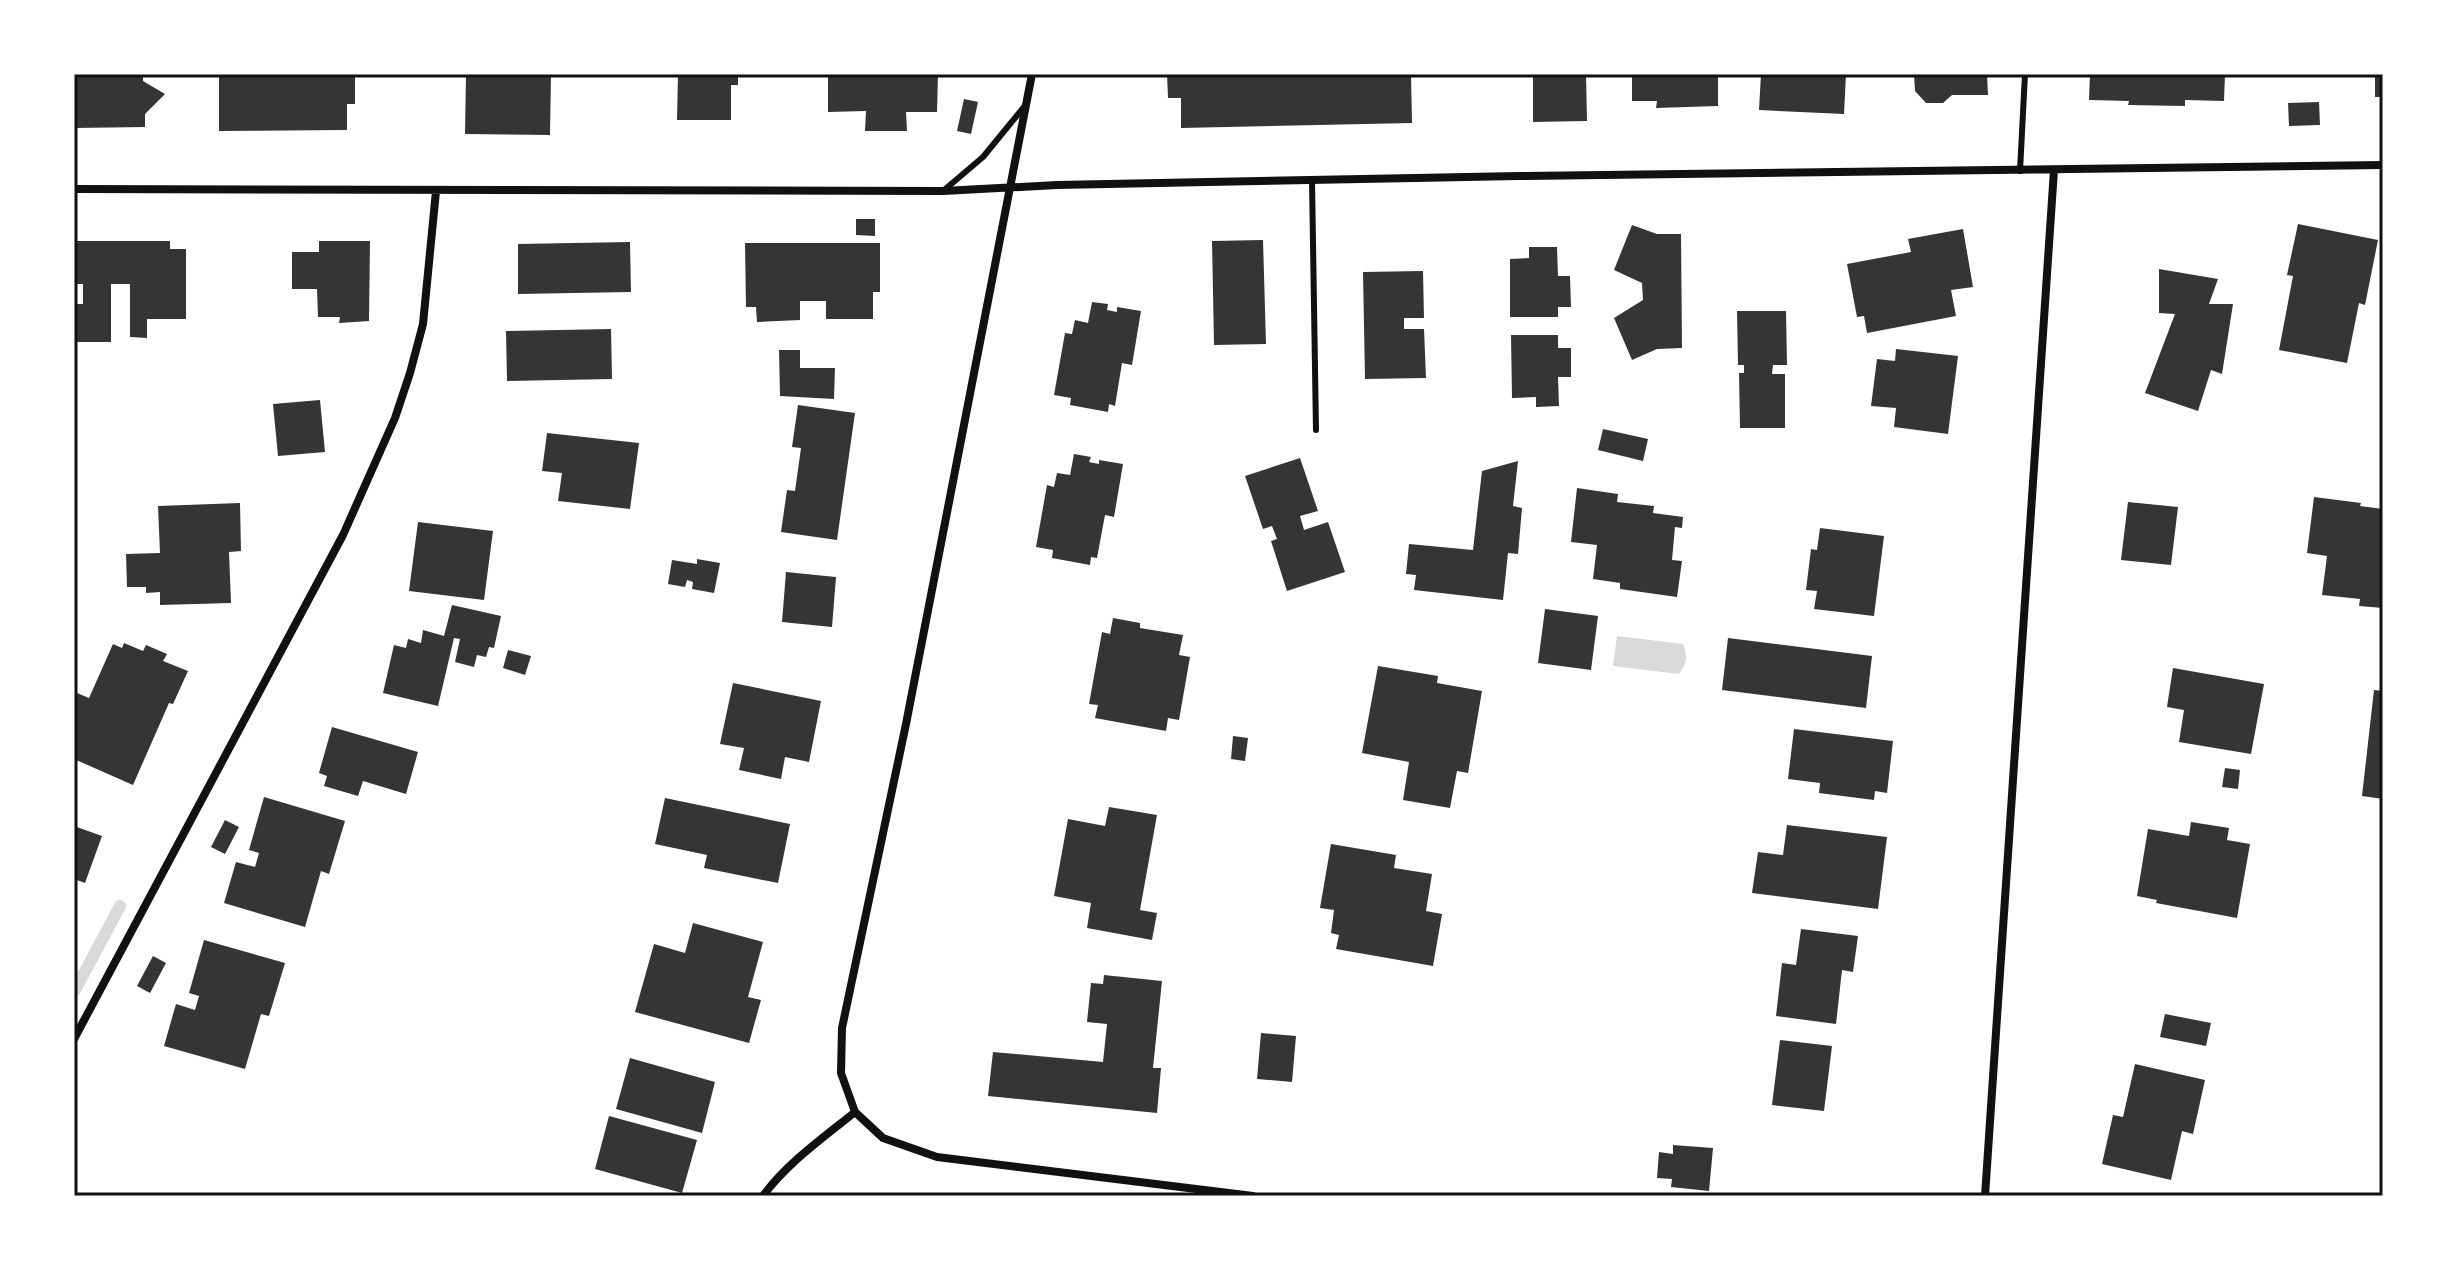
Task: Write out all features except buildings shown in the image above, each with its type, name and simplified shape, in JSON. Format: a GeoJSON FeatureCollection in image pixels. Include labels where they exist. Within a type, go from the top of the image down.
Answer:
{"type":"FeatureCollection","features":[{"type":"Feature","properties":{"kind":"street"},"geometry":{"type":"LineString","coordinates":[[1032,74],[906,724],[842,1028],[841,1073],[855,1112],[883,1138],[937,1157],[1253,1196]]}},
{"type":"Feature","properties":{"kind":"street"},"geometry":{"type":"LineString","coordinates":[[74,189],[943,191],[1312,180],[2383,165]]}},
{"type":"Feature","properties":{"kind":"street"},"geometry":{"type":"LineString","coordinates":[[1985,1196],[2054,170]]}},
{"type":"Feature","properties":{"kind":"street"},"geometry":{"type":"LineString","coordinates":[[74,1039],[343,535],[395,418],[423,324],[436,191]]}},
{"type":"Feature","properties":{"kind":"street"},"geometry":{"type":"LineString","coordinates":[[763,1196],[773,1182],[811,1147],[855,1112]]}},
{"type":"Feature","properties":{"kind":"lane"},"geometry":{"type":"LineString","coordinates":[[2020,171],[2025,74]]}},
{"type":"Feature","properties":{"kind":"lane"},"geometry":{"type":"LineString","coordinates":[[943,191],[983,157],[1027,105]]}},
{"type":"Feature","properties":{"kind":"lane"},"geometry":{"type":"LineString","coordinates":[[1312,180],[1316,430]]}},
{"type":"Feature","properties":{"kind":"shaded area"},"geometry":{"type":"Polygon","coordinates":[[[1617,636],[1683,644],[1686,656],[1684,667],[1679,674],[1613,666],[1617,636]]]}},
{"type":"Feature","properties":{"kind":"waterway"},"geometry":{"type":"LineString","coordinates":[[74,992],[120,906]]}}]}
